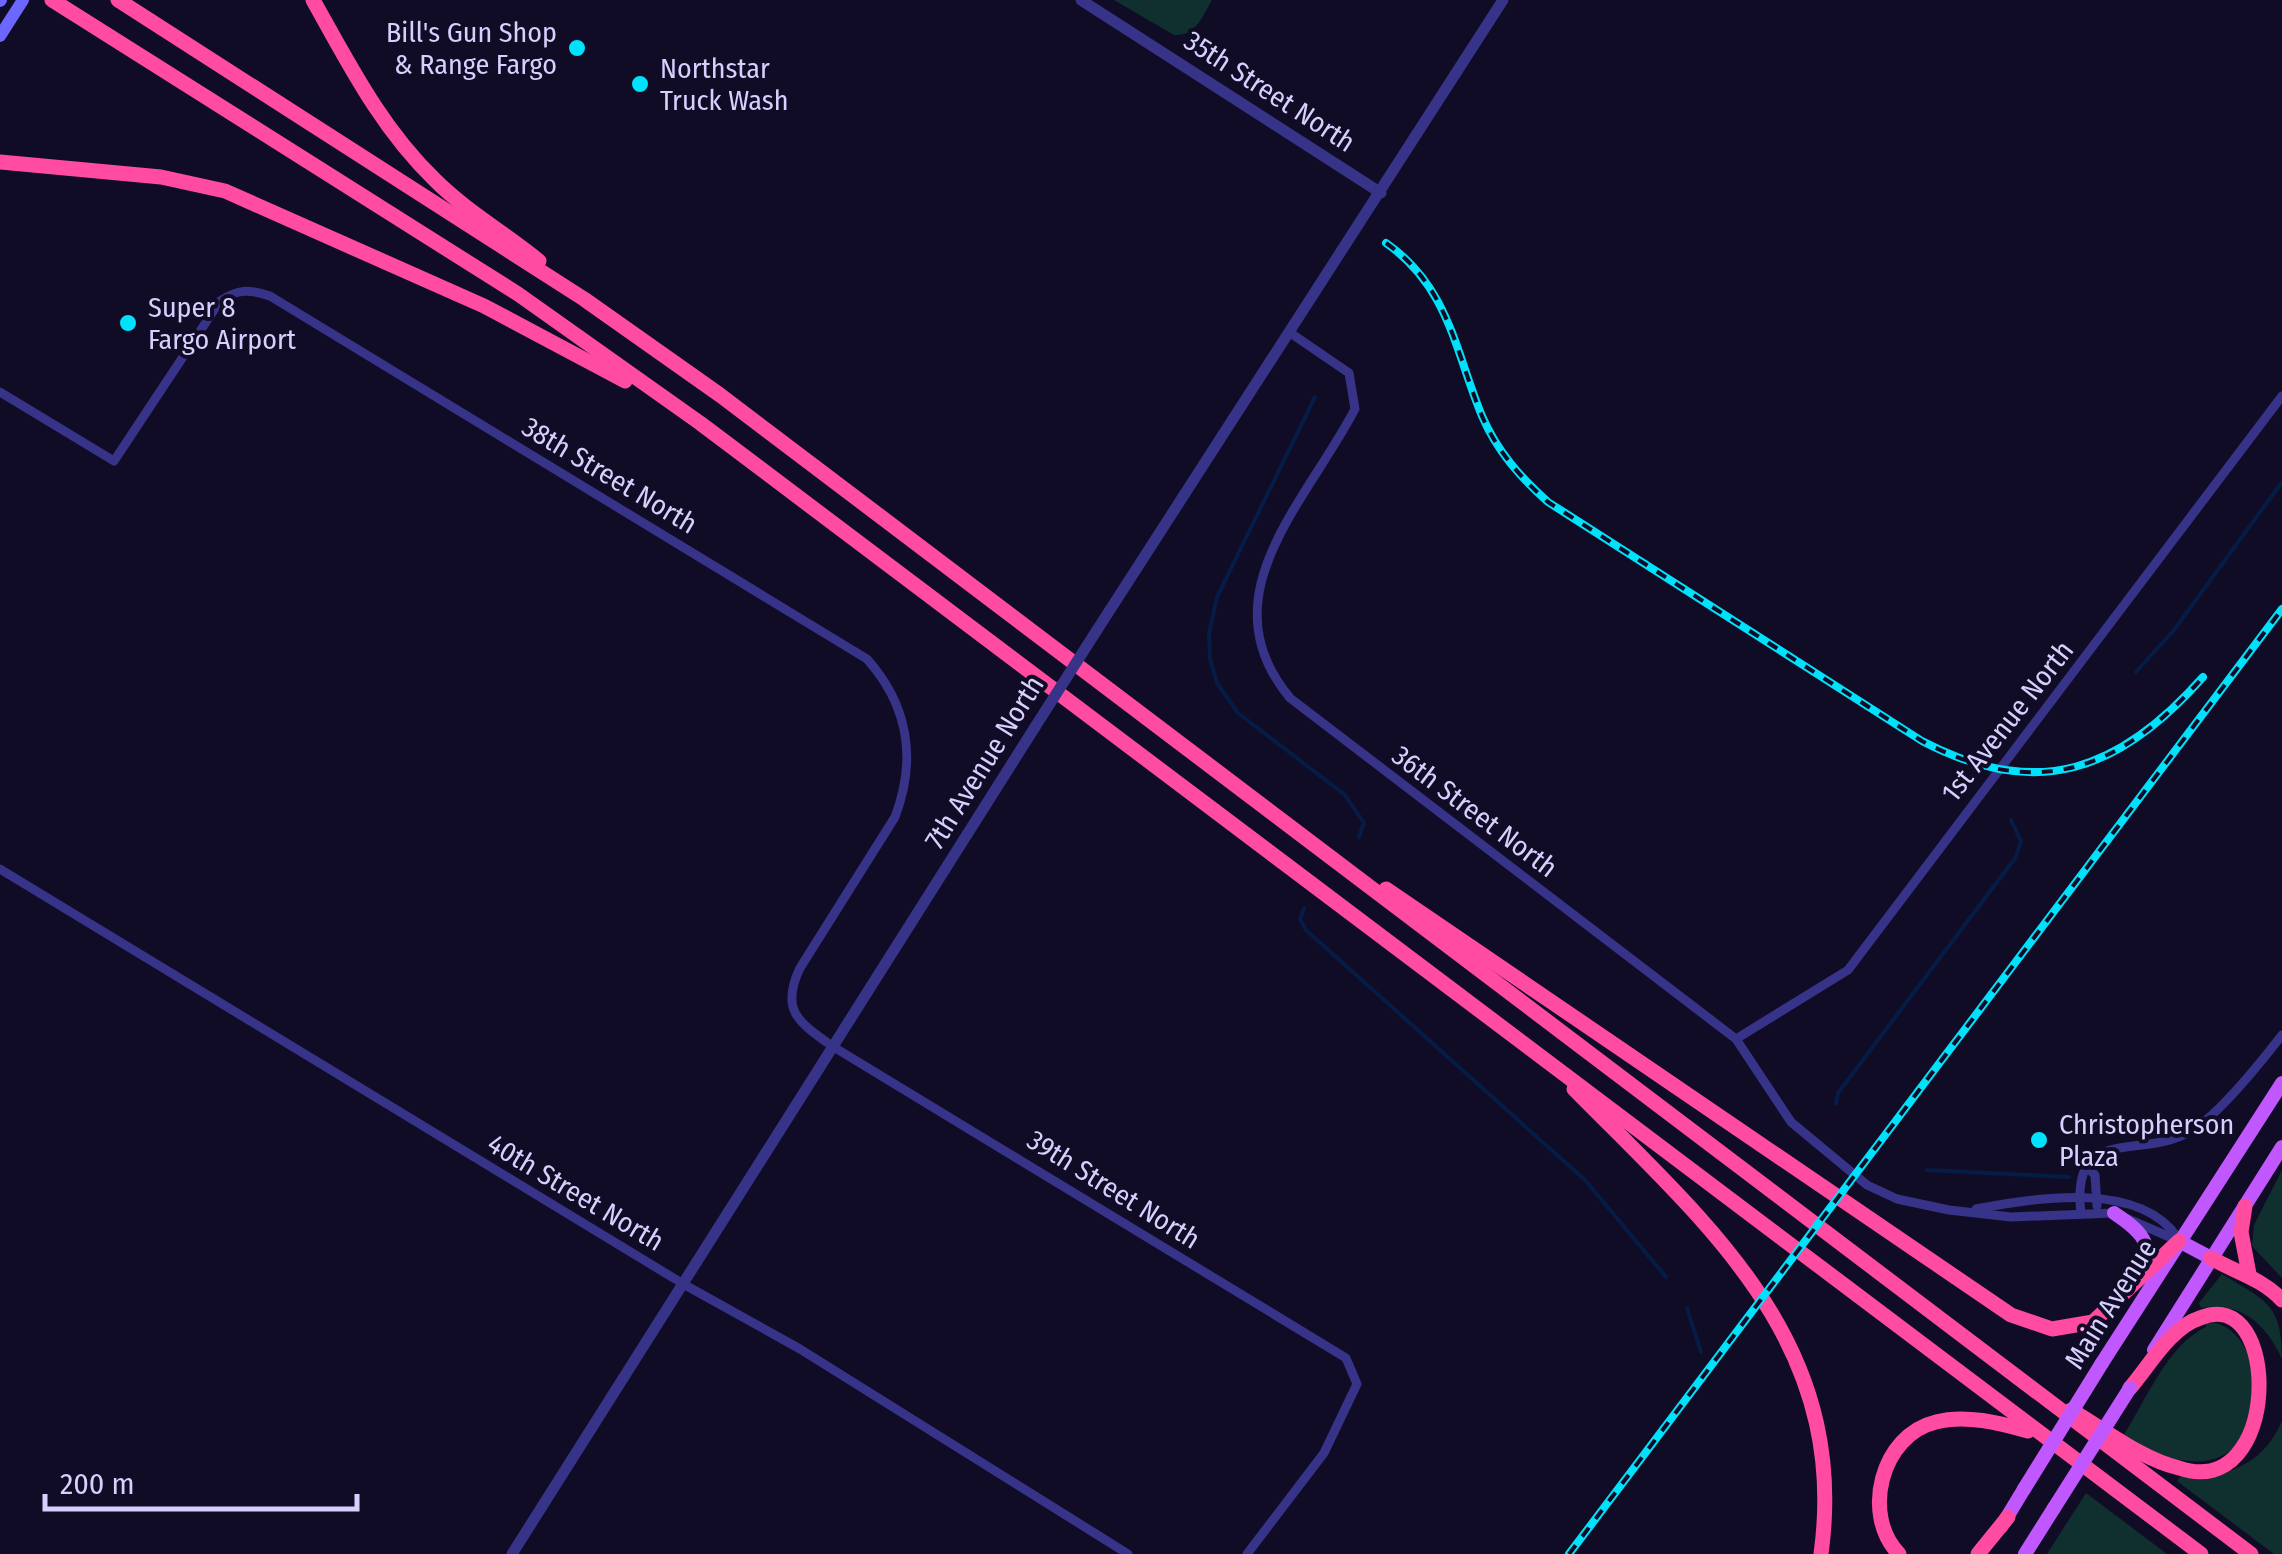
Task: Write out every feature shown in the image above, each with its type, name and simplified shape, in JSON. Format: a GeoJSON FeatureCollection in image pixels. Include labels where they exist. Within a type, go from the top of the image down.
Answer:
{"type":"FeatureCollection","features":[{"type":"Feature","properties":{"kind":"highway"},"geometry":{"type":"LineString","coordinates":[[52,0],[518,294],[700,423],[2201,1554]]}},
{"type":"Feature","properties":{"kind":"highway"},"geometry":{"type":"LineString","coordinates":[[118,0],[584,299],[720,395],[2251,1554]]}},
{"type":"Feature","properties":{"kind":"highway"},"geometry":{"type":"LineString","coordinates":[[313,0],[372,106],[402,144],[462,204],[584,299]]}},
{"type":"Feature","properties":{"kind":"highway"},"geometry":{"type":"LineString","coordinates":[[0,162],[162,177],[240,196],[536,332],[700,423]]}},
{"type":"Feature","properties":{"kind":"highway"},"geometry":{"type":"LineString","coordinates":[[1305,840],[1401,899],[2010,1315],[2052,1329],[2093,1322],[2179,1241]]}},
{"type":"Feature","properties":{"kind":"highway"},"geometry":{"type":"LineString","coordinates":[[1536,1050],[1724,1242],[1783,1329],[1818,1433],[1825,1485],[1820,1554]]}},
{"type":"Feature","properties":{"kind":"highway"},"geometry":{"type":"LineString","coordinates":[[2245,1206],[2240,1232],[2249,1274]]}},
{"type":"Feature","properties":{"kind":"highway"},"geometry":{"type":"LineString","coordinates":[[2211,1258],[2236,1272],[2249,1274],[2282,1300]]}},
{"type":"Feature","properties":{"kind":"highway"},"geometry":{"type":"LineString","coordinates":[[2130,1388],[2170,1341],[2201,1317],[2239,1319],[2254,1329],[2277,1360]]}},
{"type":"Feature","properties":{"kind":"highway"},"geometry":{"type":"LineString","coordinates":[[1998,1366],[2136,1449],[2182,1469],[2224,1470],[2245,1459],[2271,1434]]}},
{"type":"Feature","properties":{"kind":"highway"},"geometry":{"type":"LineString","coordinates":[[1899,1554],[1880,1518],[1878,1498],[1888,1462],[1912,1435],[1938,1421],[1955,1420],[1995,1422],[2038,1433]]}},
{"type":"Feature","properties":{"kind":"highway"},"geometry":{"type":"LineString","coordinates":[[1981,1554],[2008,1517]]}},
{"type":"Feature","properties":{"kind":"main road"},"geometry":{"type":"LineString","coordinates":[[2,33],[23,0]]}},
{"type":"Feature","properties":{"kind":"main road","name":"Main Avenue"},"geometry":{"type":"LineString","coordinates":[[2008,1517],[2102,1362],[2282,1083]]}},
{"type":"Feature","properties":{"kind":"main road"},"geometry":{"type":"LineString","coordinates":[[2024,1554],[2282,1146]]}},
{"type":"Feature","properties":{"kind":"main road"},"geometry":{"type":"LineString","coordinates":[[2106,1214],[2142,1232],[2148,1248],[2148,1269],[2139,1304]]}},
{"type":"Feature","properties":{"kind":"main road"},"geometry":{"type":"LineString","coordinates":[[2179,1241],[2211,1258]]}},
{"type":"Feature","properties":{"kind":"street","name":"35th Street North"},"geometry":{"type":"LineString","coordinates":[[1081,0],[1381,193]]}},
{"type":"Feature","properties":{"kind":"street","name":"7th Avenue North"},"geometry":{"type":"LineString","coordinates":[[512,1554],[1096,630],[1503,0]]}},
{"type":"Feature","properties":{"kind":"street","name":"38th Street North"},"geometry":{"type":"LineString","coordinates":[[0,392],[114,461],[220,301],[236,290],[253,290],[284,304],[867,659],[901,707],[907,766],[895,817],[790,991],[792,1006],[804,1026],[832,1046]]}},
{"type":"Feature","properties":{"kind":"street","name":"36th Street North"},"geometry":{"type":"LineString","coordinates":[[1290,332],[1349,372],[1356,390],[1356,409],[1267,560],[1256,588],[1257,639],[1274,678],[1290,698],[1736,1039],[1791,1122],[1867,1185],[1897,1199],[2011,1217],[2106,1214],[2179,1241]]}},
{"type":"Feature","properties":{"kind":"street","name":"1st Avenue North"},"geometry":{"type":"LineString","coordinates":[[1736,1039],[1848,970],[2282,396]]}},
{"type":"Feature","properties":{"kind":"street","name":"40th Street North"},"geometry":{"type":"LineString","coordinates":[[0,870],[685,1285],[800,1349],[1128,1554]]}},
{"type":"Feature","properties":{"kind":"street"},"geometry":{"type":"LineString","coordinates":[[2080,1214],[2080,1177],[2087,1167],[2113,1146],[2171,1140],[2194,1130],[2282,1035]]}},
{"type":"Feature","properties":{"kind":"street","name":"39th Street North"},"geometry":{"type":"LineString","coordinates":[[832,1046],[1346,1358],[1357,1384],[1324,1453],[1248,1554]]}},
{"type":"Feature","properties":{"kind":"street"},"geometry":{"type":"LineString","coordinates":[[2087,1167],[2095,1176],[2096,1200],[2106,1214]]}},
{"type":"Feature","properties":{"kind":"street","name":"36th Street North"},"geometry":{"type":"LineString","coordinates":[[1968,1211],[2010,1203],[2096,1200],[2128,1204],[2169,1226],[2179,1241]]}},
{"type":"Feature","properties":{"kind":"green space"},"geometry":{"type":"Polygon","coordinates":[[[1114,0],[1212,0],[1193,29],[1174,35],[1114,0]]]}},
{"type":"Feature","properties":{"kind":"green space"},"geometry":{"type":"Polygon","coordinates":[[[2282,1170],[2282,1278],[2252,1246],[2254,1225],[2282,1170]]]}},
{"type":"Feature","properties":{"kind":"green space"},"geometry":{"type":"Polygon","coordinates":[[[2222,1274],[2260,1298],[2275,1315],[2282,1359],[2268,1335],[2250,1318],[2228,1308],[2201,1308],[2199,1303],[2222,1274]]]}},
{"type":"Feature","properties":{"kind":"green space"},"geometry":{"type":"Polygon","coordinates":[[[2206,1322],[2231,1331],[2247,1353],[2255,1383],[2253,1415],[2239,1442],[2214,1459],[2175,1459],[2123,1436],[2158,1375],[2192,1335],[2206,1327],[2206,1322]]]}},
{"type":"Feature","properties":{"kind":"green space"},"geometry":{"type":"Polygon","coordinates":[[[2282,1421],[2282,1554],[2274,1554],[2177,1481],[2181,1476],[2213,1475],[2241,1466],[2265,1448],[2282,1421]]]}},
{"type":"Feature","properties":{"kind":"green space"},"geometry":{"type":"Polygon","coordinates":[[[2086,1493],[2167,1554],[2047,1554],[2086,1493]]]}},
{"type":"Feature","properties":{"kind":"waterway"},"geometry":{"type":"LineString","coordinates":[[1315,397],[1217,597],[1209,634],[1210,659],[1217,683],[1238,713],[1345,795],[1364,823],[1359,837]]}},
{"type":"Feature","properties":{"kind":"waterway"},"geometry":{"type":"LineString","coordinates":[[2136,672],[2174,630],[2282,482]]}},
{"type":"Feature","properties":{"kind":"waterway"},"geometry":{"type":"LineString","coordinates":[[1836,1104],[1838,1093],[2016,857],[2021,841],[2011,820]]}},
{"type":"Feature","properties":{"kind":"waterway"},"geometry":{"type":"LineString","coordinates":[[1304,908],[1300,919],[1306,930],[1585,1180],[1666,1277]]}},
{"type":"Feature","properties":{"kind":"waterway"},"geometry":{"type":"LineString","coordinates":[[1927,1170],[2069,1177]]}},
{"type":"Feature","properties":{"kind":"waterway"},"geometry":{"type":"LineString","coordinates":[[1687,1308],[1701,1352]]}},
{"type":"Feature","properties":{"kind":"railway"},"geometry":{"type":"LineString","coordinates":[[1386,243],[1407,260],[1437,300],[1488,429],[1510,463],[1538,493],[1922,741],[1964,760],[2003,770],[2040,772],[2075,767],[2109,754],[2141,735],[2203,677]]}},
{"type":"Feature","properties":{"kind":"railway"},"geometry":{"type":"LineString","coordinates":[[1569,1554],[2282,609]]}},
{"type":"Feature","properties":{"kind":"place","name":"Bill's Gun Shop & Range Fargo"},"geometry":{"type":"Point","coordinates":[577,48]}},
{"type":"Feature","properties":{"kind":"place","name":"Northstar Truck Wash"},"geometry":{"type":"Point","coordinates":[640,84]}},
{"type":"Feature","properties":{"kind":"place","name":"Super 8 Fargo Airport"},"geometry":{"type":"Point","coordinates":[128,323]}},
{"type":"Feature","properties":{"kind":"place","name":"Christopherson Plaza"},"geometry":{"type":"Point","coordinates":[2039,1140]}}]}
